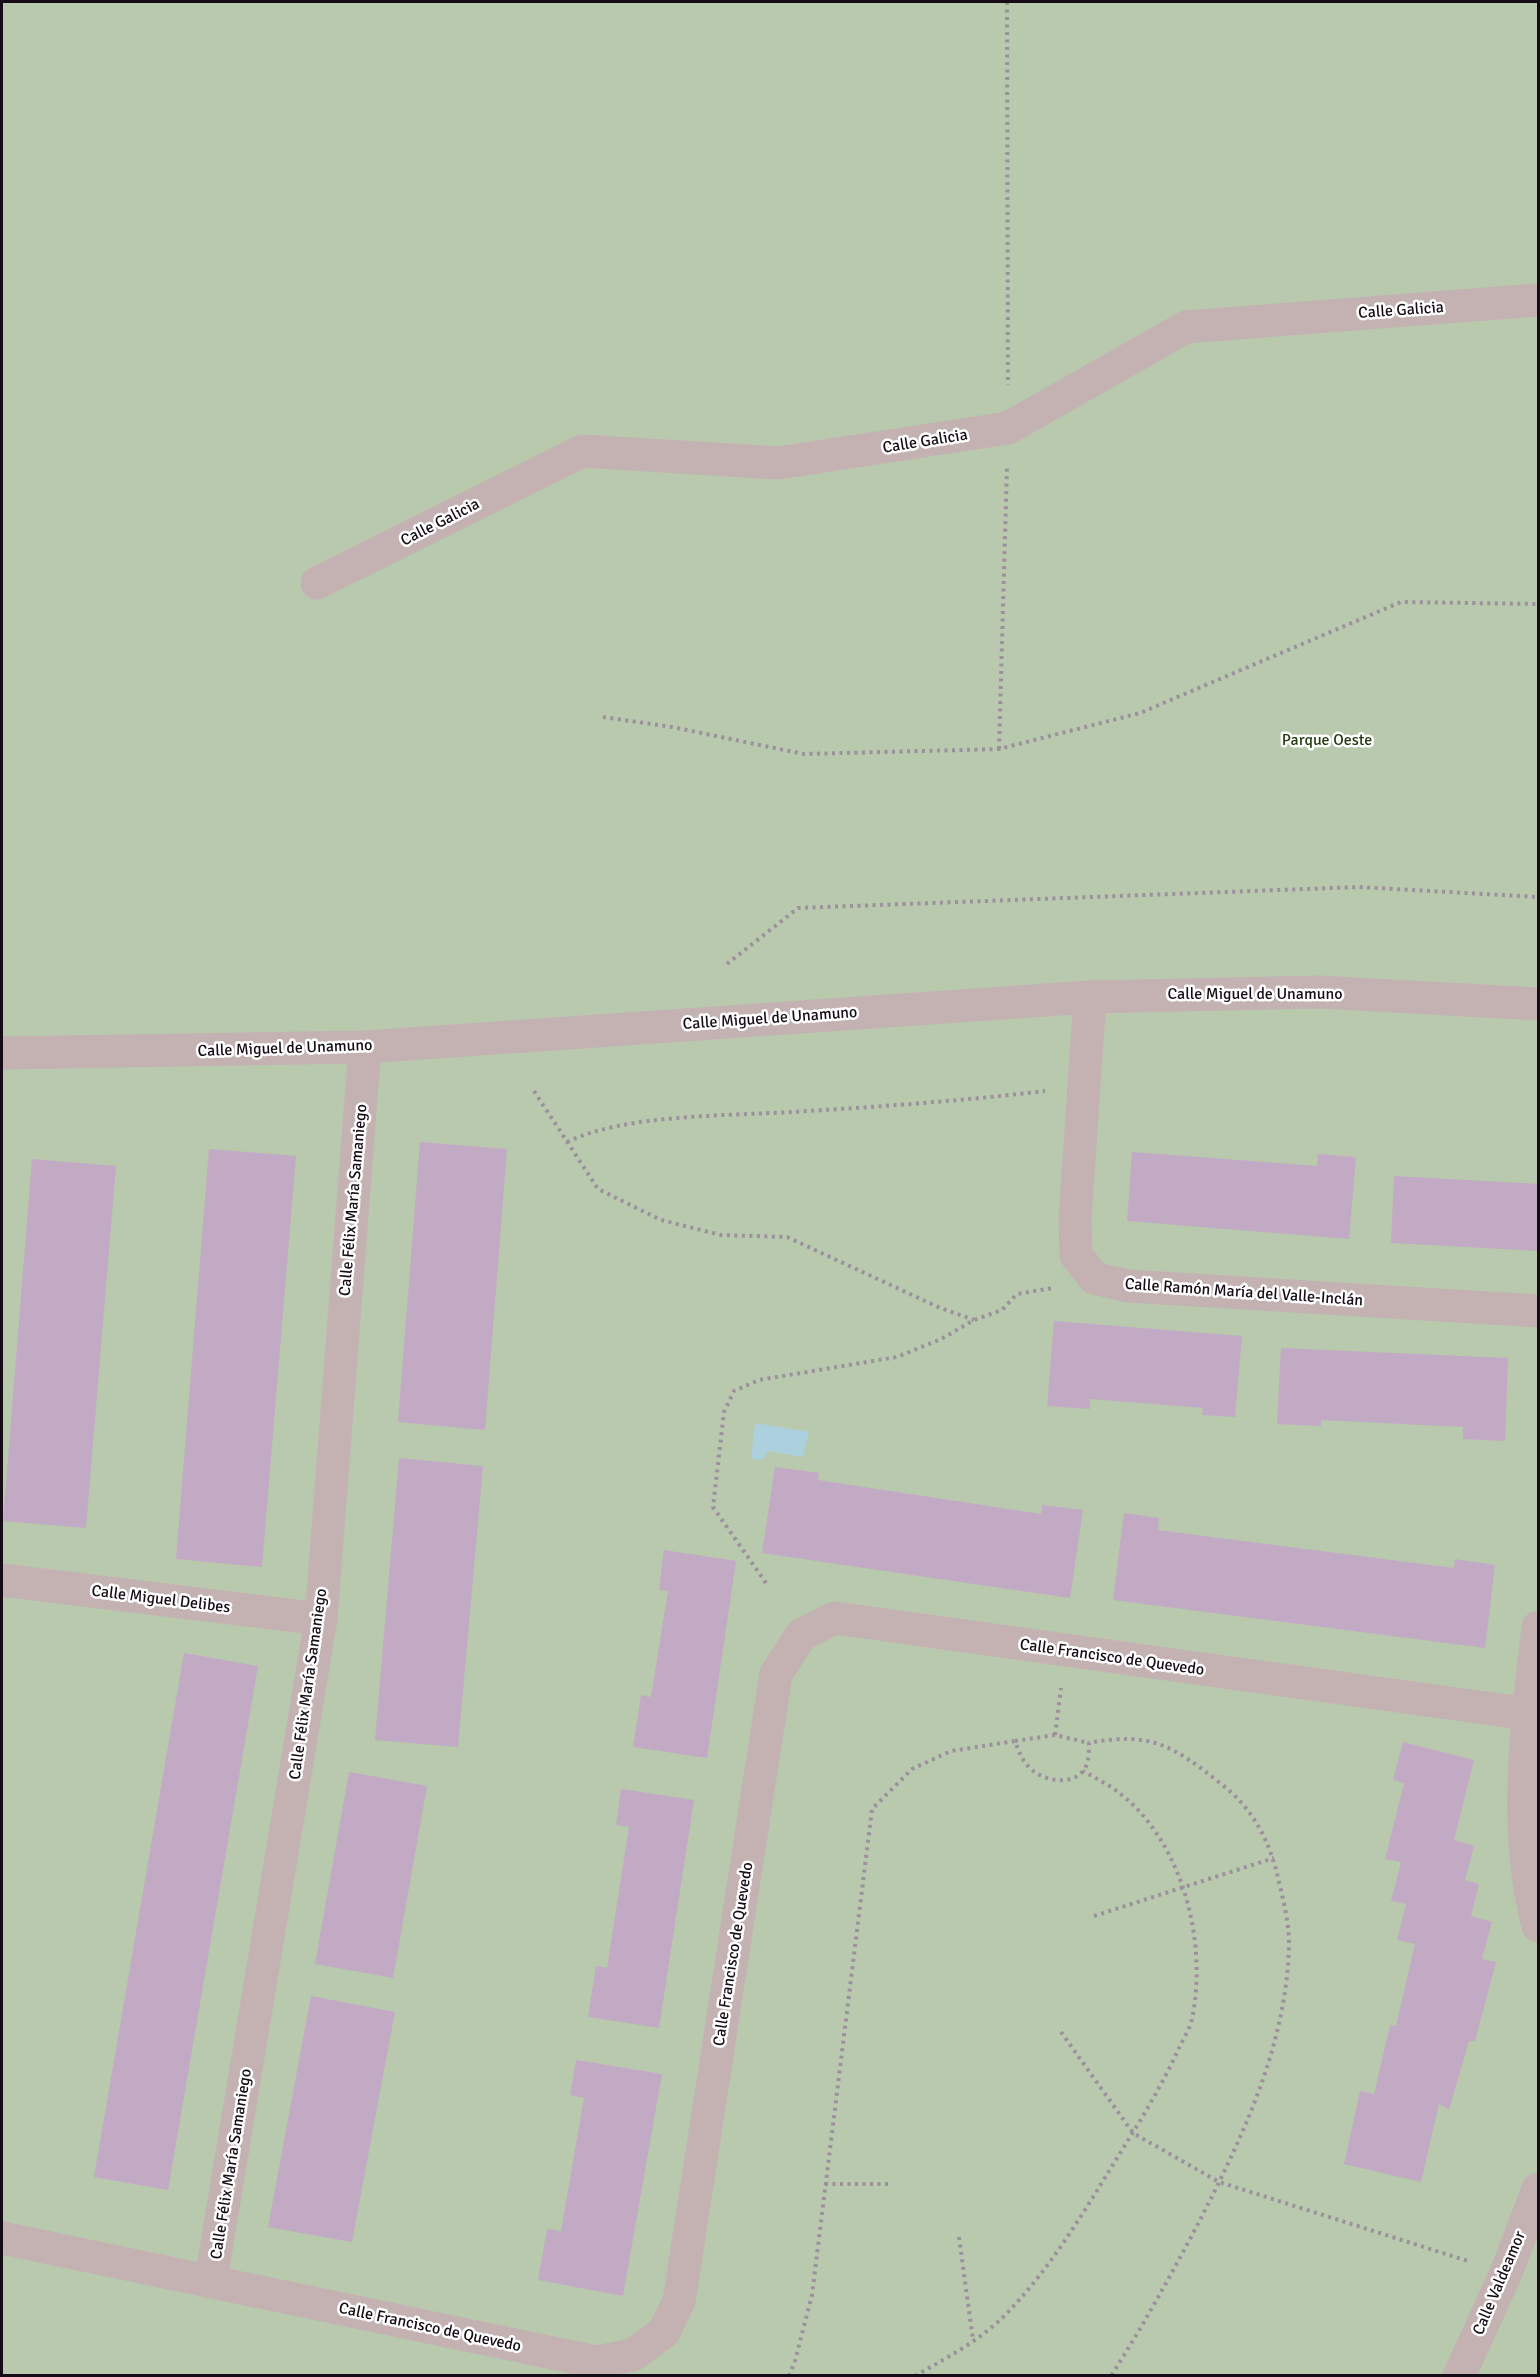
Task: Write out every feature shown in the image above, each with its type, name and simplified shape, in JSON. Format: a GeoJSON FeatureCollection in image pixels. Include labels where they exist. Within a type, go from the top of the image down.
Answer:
{"type":"FeatureCollection","features":[{"type":"Feature","properties":{"kind":"street","name":"Calle Galicia"},"geometry":{"type":"LineString","coordinates":[[317,583],[582,451],[778,463],[1008,428],[1186,327],[1539,300]]}},
{"type":"Feature","properties":{"kind":"street","name":"Calle Miguel de Unamuno"},"geometry":{"type":"LineString","coordinates":[[2,1053],[365,1047],[1090,997],[1319,992],[1539,1004]]}},
{"type":"Feature","properties":{"kind":"street"},"geometry":{"type":"LineString","coordinates":[[1090,997],[1075,1220],[1076,1255],[1094,1278]]}},
{"type":"Feature","properties":{"kind":"street","name":"Calle Félix María Samaniego"},"geometry":{"type":"LineString","coordinates":[[211,2280],[321,1619],[365,1047]]}},
{"type":"Feature","properties":{"kind":"street","name":"Calle Ramón María del Valle-Inclán"},"geometry":{"type":"LineString","coordinates":[[1094,1278],[1128,1286],[1539,1311]]}},
{"type":"Feature","properties":{"kind":"street","name":"Calle Miguel Delibes"},"geometry":{"type":"LineString","coordinates":[[2,1580],[321,1619]]}},
{"type":"Feature","properties":{"kind":"street","name":"Calle Francisco de Quevedo"},"geometry":{"type":"LineString","coordinates":[[2,2238],[596,2362],[633,2355],[664,2332],[679,2301],[776,1674],[801,1635],[835,1618],[1066,1650],[1530,1732]]}},
{"type":"Feature","properties":{"kind":"street"},"geometry":{"type":"LineString","coordinates":[[1539,1628],[1523,1826],[1532,1901],[1539,1926]]}},
{"type":"Feature","properties":{"kind":"street","name":"Calle Valdeamor"},"geometry":{"type":"LineString","coordinates":[[1459,2376],[1506,2273],[1539,2189]]}},
{"type":"Feature","properties":{"kind":"path"},"geometry":{"type":"LineString","coordinates":[[999,749],[1008,428],[1007,2]]}},
{"type":"Feature","properties":{"kind":"path"},"geometry":{"type":"LineString","coordinates":[[603,717],[672,727],[804,754],[999,749],[1140,713],[1401,602],[1539,604]]}},
{"type":"Feature","properties":{"kind":"path"},"geometry":{"type":"LineString","coordinates":[[726,963],[798,908],[1359,887],[1539,897]]}},
{"type":"Feature","properties":{"kind":"path"},"geometry":{"type":"LineString","coordinates":[[567,1142],[591,1130],[685,1118],[942,1101],[1083,1087]]}},
{"type":"Feature","properties":{"kind":"path"},"geometry":{"type":"LineString","coordinates":[[534,1091],[598,1189],[661,1220],[721,1235],[787,1237],[938,1308],[974,1320]]}},
{"type":"Feature","properties":{"kind":"path"},"geometry":{"type":"LineString","coordinates":[[766,1583],[713,1507],[724,1412],[734,1391],[759,1380],[897,1357],[941,1340],[974,1320],[1002,1310],[1017,1294],[1094,1278]]}},
{"type":"Feature","properties":{"kind":"path"},"geometry":{"type":"LineString","coordinates":[[1055,1735],[1066,1650]]}},
{"type":"Feature","properties":{"kind":"path"},"geometry":{"type":"LineString","coordinates":[[789,2376],[812,2295],[872,1809],[912,1769],[951,1751],[1055,1735],[1089,1743],[1118,1737],[1145,1739],[1182,1753],[1227,1788],[1268,1839],[1287,1914],[1289,1944],[1278,2028],[1263,2082],[1220,2182],[1151,2314],[1111,2376]]}},
{"type":"Feature","properties":{"kind":"path"},"geometry":{"type":"LineString","coordinates":[[1015,1741],[1020,1756],[1032,1771],[1052,1780],[1068,1780],[1083,1771],[1088,1760],[1089,1743]]}},
{"type":"Feature","properties":{"kind":"path"},"geometry":{"type":"LineString","coordinates":[[915,2376],[973,2341],[1008,2313],[1060,2250],[1133,2133],[1170,2068],[1192,2021],[1198,1970],[1195,1928],[1182,1886],[1147,1820],[1119,1792],[1083,1771]]}},
{"type":"Feature","properties":{"kind":"path"},"geometry":{"type":"LineString","coordinates":[[1094,1916],[1274,1858]]}},
{"type":"Feature","properties":{"kind":"path"},"geometry":{"type":"LineString","coordinates":[[1060,2032],[1133,2133],[1220,2182],[1506,2273]]}},
{"type":"Feature","properties":{"kind":"path"},"geometry":{"type":"LineString","coordinates":[[825,2184],[892,2184]]}},
{"type":"Feature","properties":{"kind":"path"},"geometry":{"type":"LineString","coordinates":[[959,2237],[973,2341]]}},
{"type":"Feature","properties":{"kind":"green space","name":"Parque Oeste"},"geometry":{"type":"Polygon","coordinates":[[[2,2],[1538,2],[1538,2375],[2,2376],[2,2]]]}},
{"type":"Feature","properties":{"kind":"water"},"geometry":{"type":"Polygon","coordinates":[[[755,1423],[809,1432],[803,1457],[768,1451],[765,1457],[759,1460],[751,1458],[755,1423]]]}},
{"type":"Feature","properties":{"kind":"building"},"geometry":{"type":"Polygon","coordinates":[[[420,1142],[507,1149],[485,1430],[398,1422],[420,1142]]]}},
{"type":"Feature","properties":{"kind":"building"},"geometry":{"type":"Polygon","coordinates":[[[209,1149],[296,1156],[262,1567],[176,1559],[209,1149]]]}},
{"type":"Feature","properties":{"kind":"building"},"geometry":{"type":"Polygon","coordinates":[[[1132,1152],[1317,1166],[1318,1154],[1356,1157],[1349,1239],[1127,1221],[1132,1152]]]}},
{"type":"Feature","properties":{"kind":"building"},"geometry":{"type":"Polygon","coordinates":[[[32,1159],[116,1166],[86,1528],[3,1521],[32,1159]]]}},
{"type":"Feature","properties":{"kind":"building"},"geometry":{"type":"Polygon","coordinates":[[[1394,1176],[1538,1184],[1538,1251],[1391,1243],[1394,1176]]]}},
{"type":"Feature","properties":{"kind":"building"},"geometry":{"type":"Polygon","coordinates":[[[1054,1321],[1242,1336],[1235,1417],[1202,1415],[1203,1408],[1090,1399],[1090,1409],[1047,1406],[1054,1321]]]}},
{"type":"Feature","properties":{"kind":"building"},"geometry":{"type":"Polygon","coordinates":[[[1281,1348],[1508,1358],[1505,1441],[1463,1439],[1463,1427],[1321,1420],[1321,1426],[1277,1424],[1281,1348]]]}},
{"type":"Feature","properties":{"kind":"building"},"geometry":{"type":"Polygon","coordinates":[[[399,1458],[483,1466],[458,1747],[375,1740],[399,1458]]]}},
{"type":"Feature","properties":{"kind":"building"},"geometry":{"type":"Polygon","coordinates":[[[775,1467],[819,1473],[818,1480],[1041,1514],[1042,1505],[1083,1510],[1070,1598],[762,1553],[775,1467]]]}},
{"type":"Feature","properties":{"kind":"building"},"geometry":{"type":"Polygon","coordinates":[[[1124,1513],[1159,1518],[1158,1530],[1454,1568],[1455,1559],[1495,1565],[1485,1648],[1113,1600],[1124,1513]]]}},
{"type":"Feature","properties":{"kind":"building"},"geometry":{"type":"Polygon","coordinates":[[[664,1550],[736,1561],[707,1758],[633,1747],[641,1695],[651,1697],[668,1591],[659,1590],[664,1550]]]}},
{"type":"Feature","properties":{"kind":"building"},"geometry":{"type":"Polygon","coordinates":[[[184,1653],[258,1666],[168,2190],[94,2177],[184,1653]]]}},
{"type":"Feature","properties":{"kind":"building"},"geometry":{"type":"Polygon","coordinates":[[[1403,1742],[1474,1760],[1454,1840],[1474,1846],[1465,1880],[1479,1884],[1471,1916],[1492,1922],[1482,1959],[1496,1962],[1475,2041],[1469,2041],[1449,2110],[1439,2104],[1421,2182],[1344,2164],[1360,2091],[1374,2094],[1390,2025],[1396,2026],[1415,1944],[1397,1940],[1406,1904],[1391,1901],[1401,1862],[1385,1859],[1404,1783],[1393,1780],[1403,1742]]]}},
{"type":"Feature","properties":{"kind":"building"},"geometry":{"type":"Polygon","coordinates":[[[349,1772],[427,1786],[393,1978],[315,1964],[349,1772]]]}},
{"type":"Feature","properties":{"kind":"building"},"geometry":{"type":"Polygon","coordinates":[[[621,1789],[694,1800],[659,2028],[588,2017],[596,1966],[607,1968],[629,1827],[616,1825],[621,1789]]]}},
{"type":"Feature","properties":{"kind":"building"},"geometry":{"type":"Polygon","coordinates":[[[311,1996],[395,2012],[352,2242],[268,2227],[311,1996]]]}},
{"type":"Feature","properties":{"kind":"building"},"geometry":{"type":"Polygon","coordinates":[[[576,2060],[662,2074],[623,2296],[538,2280],[547,2229],[561,2231],[584,2098],[570,2095],[576,2060]]]}}]}
